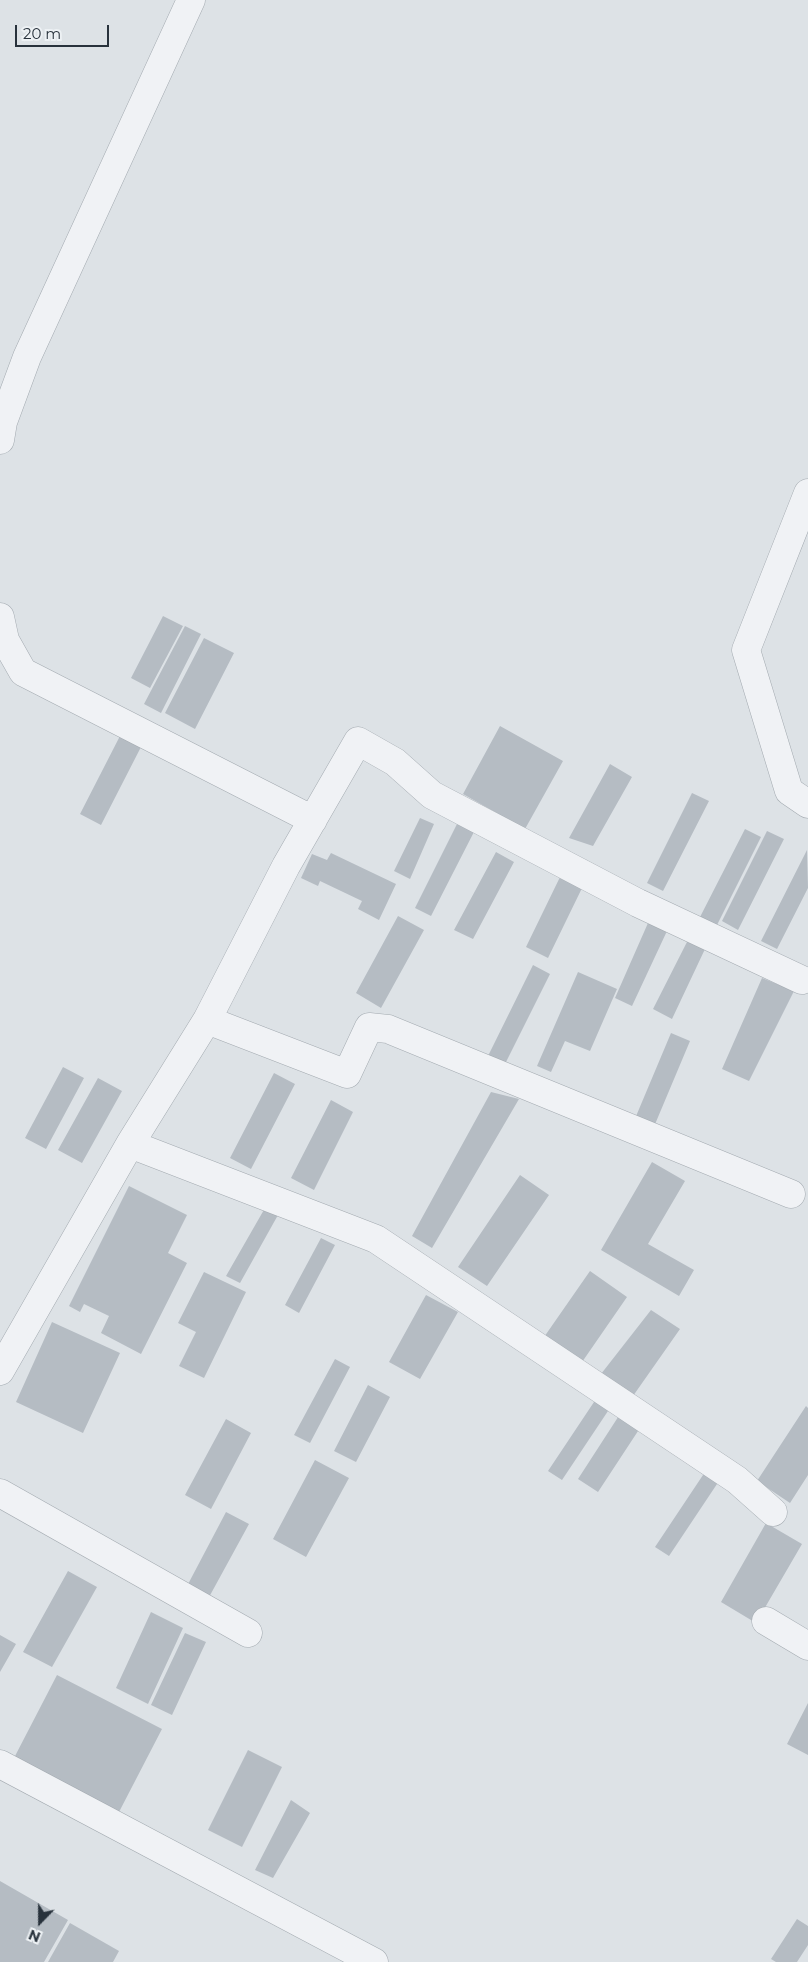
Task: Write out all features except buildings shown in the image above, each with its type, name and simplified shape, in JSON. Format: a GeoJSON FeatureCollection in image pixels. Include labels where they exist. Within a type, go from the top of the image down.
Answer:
{"type":"FeatureCollection","features":[{"type":"Feature","properties":{"kind":"street"},"geometry":{"type":"LineString","coordinates":[[0,440],[3,422],[27,357],[191,0]]}},
{"type":"Feature","properties":{"kind":"street"},"geometry":{"type":"LineString","coordinates":[[808,493],[746,650],[789,791],[808,804]]}},
{"type":"Feature","properties":{"kind":"street"},"geometry":{"type":"LineString","coordinates":[[0,617],[5,640],[23,672],[313,820]]}},
{"type":"Feature","properties":{"kind":"street"},"geometry":{"type":"LineString","coordinates":[[0,1371],[130,1144],[207,1020],[286,866],[358,741],[395,762],[432,795],[638,904],[802,980]]}},
{"type":"Feature","properties":{"kind":"street"},"geometry":{"type":"LineString","coordinates":[[207,1020],[347,1074],[369,1027],[388,1029],[791,1194]]}},
{"type":"Feature","properties":{"kind":"street"},"geometry":{"type":"LineString","coordinates":[[130,1144],[376,1239],[737,1480],[773,1512]]}},
{"type":"Feature","properties":{"kind":"street"},"geometry":{"type":"LineString","coordinates":[[0,1493],[248,1633]]}},
{"type":"Feature","properties":{"kind":"street"},"geometry":{"type":"LineString","coordinates":[[766,1621],[808,1646]]}},
{"type":"Feature","properties":{"kind":"street"},"geometry":{"type":"LineString","coordinates":[[0,1764],[374,1962]]}}]}
